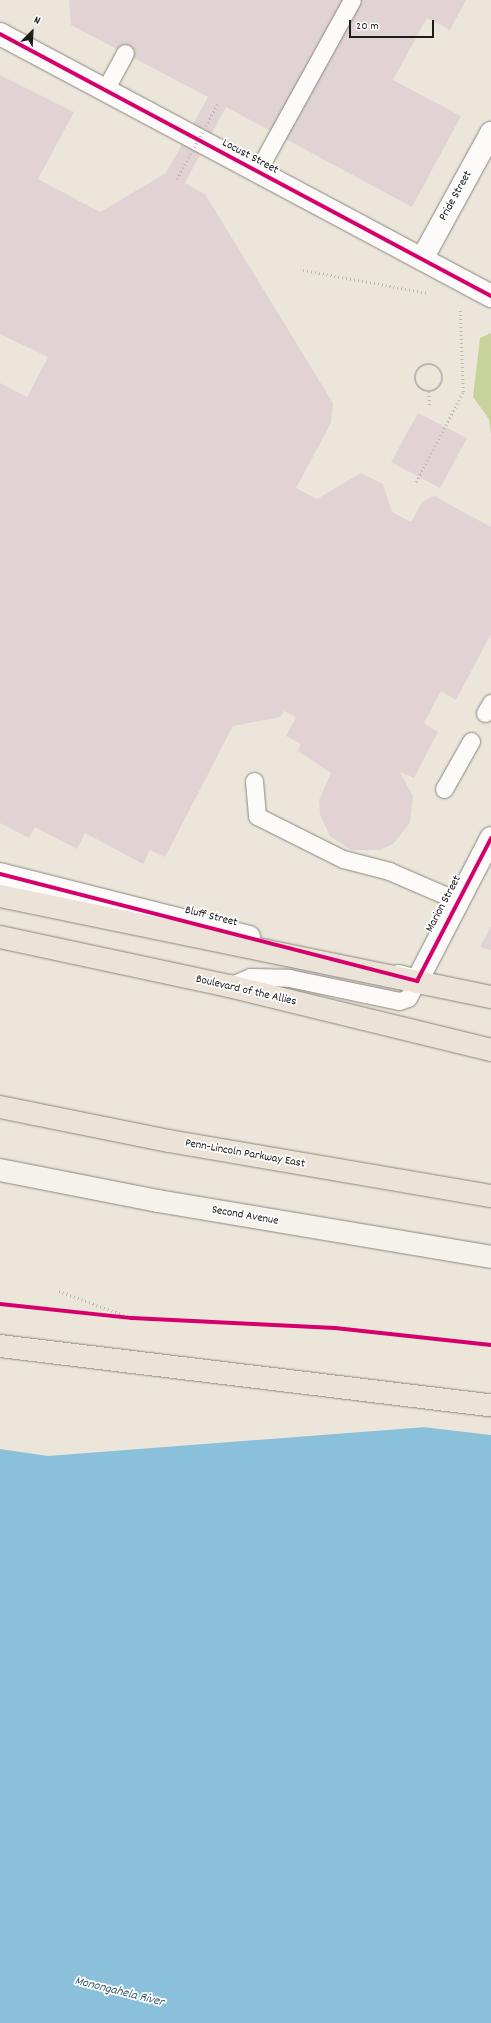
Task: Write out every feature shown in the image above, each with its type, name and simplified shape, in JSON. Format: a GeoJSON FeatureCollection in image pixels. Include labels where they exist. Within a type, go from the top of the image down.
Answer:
{"type":"FeatureCollection","features":[{"type":"Feature","properties":{"kind":"highway"},"geometry":{"type":"LineString","coordinates":[[0,896],[418,980],[491,997]]}},
{"type":"Feature","properties":{"kind":"highway","name":"Boulevard of the Allies"},"geometry":{"type":"LineString","coordinates":[[0,937],[229,986],[491,1050]]}},
{"type":"Feature","properties":{"kind":"highway","name":"Penn-Lincoln Parkway East"},"geometry":{"type":"LineString","coordinates":[[0,1108],[169,1141],[491,1196]]}},
{"type":"Feature","properties":{"kind":"highway"},"geometry":{"type":"LineString","coordinates":[[0,1346],[491,1405]]}},
{"type":"Feature","properties":{"kind":"main road","name":"Second Avenue"},"geometry":{"type":"LineString","coordinates":[[0,1170],[166,1202],[491,1258]]}},
{"type":"Feature","properties":{"kind":"street","name":"Locust Street"},"geometry":{"type":"LineString","coordinates":[[0,34],[491,296]]}},
{"type":"Feature","properties":{"kind":"street","name":"Pride Street"},"geometry":{"type":"LineString","coordinates":[[422,259],[491,133]]}},
{"type":"Feature","properties":{"kind":"street","name":"Marion Street"},"geometry":{"type":"LineString","coordinates":[[418,980],[456,900],[491,838]]}},
{"type":"Feature","properties":{"kind":"street","name":"Bluff Street"},"geometry":{"type":"LineString","coordinates":[[0,874],[418,980]]}},
{"type":"Feature","properties":{"kind":"lane"},"geometry":{"type":"LineString","coordinates":[[257,172],[352,0]]}},
{"type":"Feature","properties":{"kind":"lane"},"geometry":{"type":"LineString","coordinates":[[105,90],[125,53]]}},
{"type":"Feature","properties":{"kind":"lane"},"geometry":{"type":"LineString","coordinates":[[444,789],[470,741]]}},
{"type":"Feature","properties":{"kind":"lane"},"geometry":{"type":"LineString","coordinates":[[254,780],[256,816],[343,859],[389,871],[456,900]]}},
{"type":"Feature","properties":{"kind":"lane"},"geometry":{"type":"LineString","coordinates":[[229,986],[250,977],[289,978],[399,1001],[408,998],[418,980]]}},
{"type":"Feature","properties":{"kind":"path"},"geometry":{"type":"LineString","coordinates":[[177,179],[218,103]]}},
{"type":"Feature","properties":{"kind":"path"},"geometry":{"type":"LineString","coordinates":[[303,270],[430,294]]}},
{"type":"Feature","properties":{"kind":"path"},"geometry":{"type":"LineString","coordinates":[[416,482],[463,392],[460,310]]}},
{"type":"Feature","properties":{"kind":"path"},"geometry":{"type":"LineString","coordinates":[[430,364],[436,366],[443,377],[436,390],[429,392],[421,390],[414,377],[416,370],[430,364]]}},
{"type":"Feature","properties":{"kind":"path"},"geometry":{"type":"LineString","coordinates":[[429,392],[430,407]]}},
{"type":"Feature","properties":{"kind":"path"},"geometry":{"type":"LineString","coordinates":[[59,1291],[132,1318]]}},
{"type":"Feature","properties":{"kind":"path"},"geometry":{"type":"LineString","coordinates":[[108,1316],[140,1318]]}},
{"type":"Feature","properties":{"kind":"green space"},"geometry":{"type":"Polygon","coordinates":[[[491,333],[491,434],[489,419],[473,397],[480,338],[491,333]]]}},
{"type":"Feature","properties":{"kind":"water","name":"Monongahela River"},"geometry":{"type":"Polygon","coordinates":[[[491,1422],[491,2023],[0,2023],[0,1449],[48,1456],[491,1422]]]}},
{"type":"Feature","properties":{"kind":"pier"},"geometry":{"type":"Polygon","coordinates":[[[491,1420],[491,1435],[414,1426],[491,1420]]]}},
{"type":"Feature","properties":{"kind":"building"},"geometry":{"type":"Polygon","coordinates":[[[69,0],[466,0],[450,30],[427,18],[393,80],[461,116],[412,207],[226,107],[185,183],[205,194],[333,403],[331,423],[296,488],[317,499],[361,473],[383,484],[392,512],[411,522],[422,502],[434,496],[491,527],[491,634],[456,700],[441,691],[424,723],[438,732],[414,778],[400,772],[413,796],[410,823],[393,844],[380,850],[351,850],[330,836],[320,815],[319,800],[331,773],[298,751],[301,744],[286,736],[296,717],[284,711],[280,717],[233,726],[165,857],[150,850],[143,864],[85,833],[77,849],[35,827],[29,838],[0,823],[0,383],[27,397],[48,357],[0,334],[0,75],[74,112],[38,179],[100,212],[166,173],[208,97],[71,25],[69,0]]]}},
{"type":"Feature","properties":{"kind":"building"},"geometry":{"type":"Polygon","coordinates":[[[418,413],[467,438],[440,488],[391,462],[418,413]]]}},
{"type":"Feature","properties":{"kind":"building"},"geometry":{"type":"Polygon","coordinates":[[[491,926],[491,950],[480,947],[491,926]]]}},
{"type":"Feature","properties":{"kind":"cycle path"},"geometry":{"type":"LineString","coordinates":[[0,34],[491,296]]}},
{"type":"Feature","properties":{"kind":"cycle path"},"geometry":{"type":"LineString","coordinates":[[0,874],[417,981],[491,838]]}},
{"type":"Feature","properties":{"kind":"cycle path"},"geometry":{"type":"LineString","coordinates":[[0,1304],[132,1318],[335,1328],[491,1345]]}}]}
